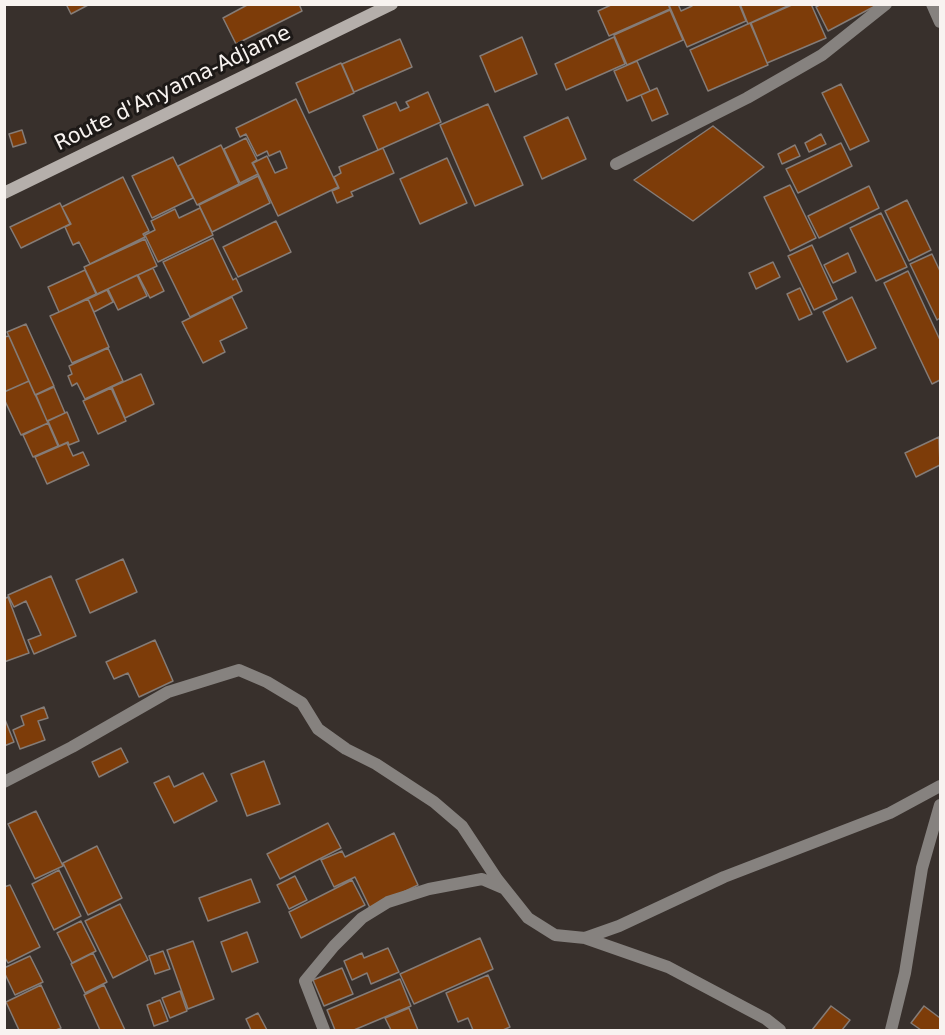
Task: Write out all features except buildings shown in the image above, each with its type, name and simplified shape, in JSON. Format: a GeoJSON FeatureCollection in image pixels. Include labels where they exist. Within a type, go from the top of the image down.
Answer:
{"type":"FeatureCollection","features":[{"type":"Feature","properties":{"kind":"street","name":"Route d'Anyama-Adjame"},"geometry":{"type":"LineString","coordinates":[[4,193],[392,4]]}},
{"type":"Feature","properties":{"kind":"street"},"geometry":{"type":"LineString","coordinates":[[616,164],[747,98],[822,55],[886,4]]}},
{"type":"Feature","properties":{"kind":"street"},"geometry":{"type":"LineString","coordinates":[[932,4],[940,22]]}},
{"type":"Feature","properties":{"kind":"street"},"geometry":{"type":"LineString","coordinates":[[4,782],[72,747],[168,692],[238,670],[267,682],[303,702],[318,729],[346,749],[376,764],[434,802],[462,825],[504,888],[528,918],[555,935],[585,938],[668,967],[766,1019],[780,1030]]}},
{"type":"Feature","properties":{"kind":"street"},"geometry":{"type":"LineString","coordinates":[[585,938],[619,926],[724,877],[890,813],[940,786]]}},
{"type":"Feature","properties":{"kind":"street"},"geometry":{"type":"LineString","coordinates":[[891,1030],[905,973],[922,868],[940,805]]}},
{"type":"Feature","properties":{"kind":"street"},"geometry":{"type":"LineString","coordinates":[[324,1030],[305,981],[334,946],[362,918],[388,902],[429,889],[482,879],[504,888]]}}]}
